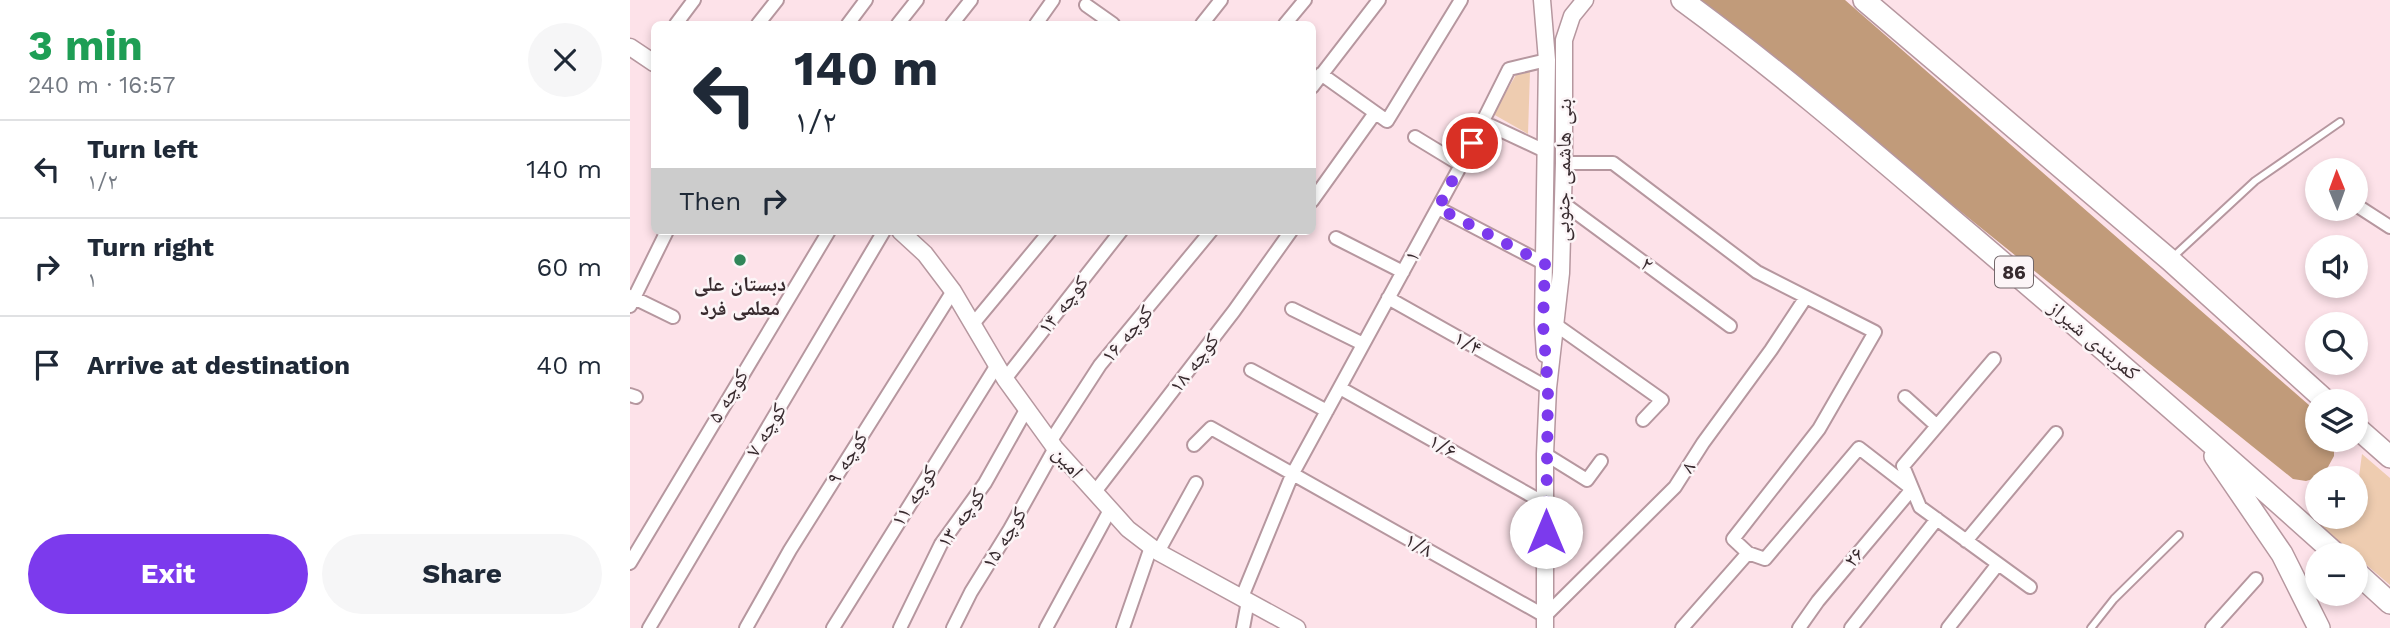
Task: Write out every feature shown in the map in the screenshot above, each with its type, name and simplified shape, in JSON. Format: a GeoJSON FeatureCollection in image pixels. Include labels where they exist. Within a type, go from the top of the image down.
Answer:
{"type":"FeatureCollection","features":[{"type":"Feature","properties":{"kind":"highway","name":"کمربندی شیراز"},"geometry":{"type":"LineString","coordinates":[[1682,0],[1743,45],[1846,129],[2197,428],[2324,543]]}},
{"type":"Feature","properties":{"kind":"highway"},"geometry":{"type":"LineString","coordinates":[[1864,0],[2170,260],[2313,389]]}},
{"type":"Feature","properties":{"kind":"highway"},"geometry":{"type":"LineString","coordinates":[[2197,428],[2282,554],[2319,628]]}},
{"type":"Feature","properties":{"kind":"highway"},"geometry":{"type":"LineString","coordinates":[[2368,438],[2390,457]]}},
{"type":"Feature","properties":{"kind":"highway"},"geometry":{"type":"LineString","coordinates":[[2368,583],[2390,603]]}},
{"type":"Feature","properties":{"kind":"street"},"geometry":{"type":"LineString","coordinates":[[678,21],[694,0]]}},
{"type":"Feature","properties":{"kind":"street"},"geometry":{"type":"LineString","coordinates":[[760,21],[777,0]]}},
{"type":"Feature","properties":{"kind":"street"},"geometry":{"type":"LineString","coordinates":[[850,21],[866,0]]}},
{"type":"Feature","properties":{"kind":"street"},"geometry":{"type":"LineString","coordinates":[[900,21],[917,0]]}},
{"type":"Feature","properties":{"kind":"street"},"geometry":{"type":"LineString","coordinates":[[954,21],[971,0]]}},
{"type":"Feature","properties":{"kind":"street"},"geometry":{"type":"LineString","coordinates":[[1037,21],[1053,0]]}},
{"type":"Feature","properties":{"kind":"street"},"geometry":{"type":"LineString","coordinates":[[1204,21],[1221,0]]}},
{"type":"Feature","properties":{"kind":"street"},"geometry":{"type":"LineString","coordinates":[[1288,21],[1305,0]]}},
{"type":"Feature","properties":{"kind":"street"},"geometry":{"type":"LineString","coordinates":[[1316,82],[1379,0]]}},
{"type":"Feature","properties":{"kind":"street"},"geometry":{"type":"LineString","coordinates":[[1321,75],[1387,121],[1461,0]]}},
{"type":"Feature","properties":{"kind":"street","name":"بنی هاشمی جنوبی"},"geometry":{"type":"LineString","coordinates":[[1542,0],[1547,60],[1543,324],[1548,388]]}},
{"type":"Feature","properties":{"kind":"street","name":"بنی هاشمی جنوبی"},"geometry":{"type":"LineString","coordinates":[[1545,622],[1545,454],[1563,203],[1564,40],[1566,29],[1582,1]]}},
{"type":"Feature","properties":{"kind":"street"},"geometry":{"type":"LineString","coordinates":[[1086,5],[1109,21]]}},
{"type":"Feature","properties":{"kind":"street"},"geometry":{"type":"LineString","coordinates":[[630,47],[651,59]]}},
{"type":"Feature","properties":{"kind":"street","name":"۱"},"geometry":{"type":"LineString","coordinates":[[1243,628],[1245,599],[1292,475],[1461,165],[1509,69],[1547,60]]}},
{"type":"Feature","properties":{"kind":"street"},"geometry":{"type":"LineString","coordinates":[[1316,195],[1375,113]]}},
{"type":"Feature","properties":{"kind":"street"},"geometry":{"type":"LineString","coordinates":[[1483,122],[1547,152]]}},
{"type":"Feature","properties":{"kind":"street"},"geometry":{"type":"LineString","coordinates":[[1415,137],[1461,165]]}},
{"type":"Feature","properties":{"kind":"street"},"geometry":{"type":"LineString","coordinates":[[1564,163],[1613,163],[1756,272],[1875,332],[1819,429],[1733,539],[1748,553],[1765,559],[1859,448],[1912,489]]}},
{"type":"Feature","properties":{"kind":"street","name":"۲"},"geometry":{"type":"LineString","coordinates":[[1563,203],[1730,326]]}},
{"type":"Feature","properties":{"kind":"street"},"geometry":{"type":"LineString","coordinates":[[1438,208],[1545,264]]}},
{"type":"Feature","properties":{"kind":"street"},"geometry":{"type":"LineString","coordinates":[[2368,213],[2390,227]]}},
{"type":"Feature","properties":{"kind":"street"},"geometry":{"type":"LineString","coordinates":[[665,235],[631,300],[673,317]]}},
{"type":"Feature","properties":{"kind":"street","name":"کوچه ۵"},"geometry":{"type":"LineString","coordinates":[[630,563],[827,235]]}},
{"type":"Feature","properties":{"kind":"street","name":"کوچه ۷"},"geometry":{"type":"LineString","coordinates":[[649,628],[882,235]]}},
{"type":"Feature","properties":{"kind":"street","name":"امین"},"geometry":{"type":"LineString","coordinates":[[904,235],[925,254],[953,291],[1001,372],[1052,445],[1128,529],[1154,549],[1297,628]]}},
{"type":"Feature","properties":{"kind":"street"},"geometry":{"type":"LineString","coordinates":[[973,324],[1047,235]]}},
{"type":"Feature","properties":{"kind":"street","name":"کوچه ۱۴"},"geometry":{"type":"LineString","coordinates":[[1001,372],[1118,235]]}},
{"type":"Feature","properties":{"kind":"street","name":"کوچه ۱۶"},"geometry":{"type":"LineString","coordinates":[[1052,445],[1100,365],[1208,235]]}},
{"type":"Feature","properties":{"kind":"street","name":"کوچه ۱۸"},"geometry":{"type":"LineString","coordinates":[[1094,493],[1234,311],[1288,235]]}},
{"type":"Feature","properties":{"kind":"street"},"geometry":{"type":"LineString","coordinates":[[1336,238],[1403,272]]}},
{"type":"Feature","properties":{"kind":"street","name":"کوچه ۹"},"geometry":{"type":"LineString","coordinates":[[746,628],[790,550],[953,291]]}},
{"type":"Feature","properties":{"kind":"street","name":"۸"},"geometry":{"type":"LineString","coordinates":[[1545,622],[1675,487],[1806,297]]}},
{"type":"Feature","properties":{"kind":"street","name":"۱/۴"},"geometry":{"type":"LineString","coordinates":[[1388,298],[1548,388]]}},
{"type":"Feature","properties":{"kind":"street"},"geometry":{"type":"LineString","coordinates":[[1292,309],[1363,344]]}},
{"type":"Feature","properties":{"kind":"street"},"geometry":{"type":"LineString","coordinates":[[1556,326],[1662,400],[1643,420]]}},
{"type":"Feature","properties":{"kind":"street"},"geometry":{"type":"LineString","coordinates":[[1994,359],[1903,466],[1920,507],[2030,587]]}},
{"type":"Feature","properties":{"kind":"street"},"geometry":{"type":"LineString","coordinates":[[1251,370],[1327,411]]}},
{"type":"Feature","properties":{"kind":"street","name":"کوچه ۱۱"},"geometry":{"type":"LineString","coordinates":[[833,628],[894,527],[1001,372]]}},
{"type":"Feature","properties":{"kind":"street","name":"۱/۶"},"geometry":{"type":"LineString","coordinates":[[1340,388],[1546,504]]}},
{"type":"Feature","properties":{"kind":"street"},"geometry":{"type":"LineString","coordinates":[[1905,397],[1937,426]]}},
{"type":"Feature","properties":{"kind":"street","name":"کوچه ۱۳"},"geometry":{"type":"LineString","coordinates":[[900,628],[941,544],[985,483],[1026,410]]}},
{"type":"Feature","properties":{"kind":"street","name":"۱/۸"},"geometry":{"type":"LineString","coordinates":[[1194,444],[1210,428],[1545,622]]}},
{"type":"Feature","properties":{"kind":"street"},"geometry":{"type":"LineString","coordinates":[[1966,541],[2056,433]]}},
{"type":"Feature","properties":{"kind":"street","name":"کوچه ۱۵"},"geometry":{"type":"LineString","coordinates":[[953,628],[971,592],[1010,529],[1052,445]]}},
{"type":"Feature","properties":{"kind":"street"},"geometry":{"type":"LineString","coordinates":[[1545,454],[1587,480],[1601,461]]}},
{"type":"Feature","properties":{"kind":"street"},"geometry":{"type":"LineString","coordinates":[[1123,628],[1154,549],[1196,483]]}},
{"type":"Feature","properties":{"kind":"street","name":"۲۶"},"geometry":{"type":"LineString","coordinates":[[1799,628],[1818,601],[1912,489]]}},
{"type":"Feature","properties":{"kind":"street"},"geometry":{"type":"LineString","coordinates":[[1046,628],[1110,510]]}},
{"type":"Feature","properties":{"kind":"street"},"geometry":{"type":"LineString","coordinates":[[1851,628],[1937,519]]}},
{"type":"Feature","properties":{"kind":"street"},"geometry":{"type":"LineString","coordinates":[[1682,628],[1748,553]]}},
{"type":"Feature","properties":{"kind":"street"},"geometry":{"type":"LineString","coordinates":[[1948,628],[1998,564]]}},
{"type":"Feature","properties":{"kind":"street"},"geometry":{"type":"LineString","coordinates":[[2212,628],[2256,579]]}},
{"type":"Feature","properties":{"kind":"lane"},"geometry":{"type":"LineString","coordinates":[[2170,260],[2255,181],[2340,122]]}},
{"type":"Feature","properties":{"kind":"lane"},"geometry":{"type":"LineString","coordinates":[[2091,628],[2114,599],[2179,534]]}},
{"type":"Feature","properties":{"kind":"shaded area"},"geometry":{"type":"Polygon","coordinates":[[[1698,0],[1845,0],[2305,402],[2305,452],[2334,452],[2334,456],[2328,466],[2305,466],[2305,481],[2293,479],[1698,0]]]}},
{"type":"Feature","properties":{"kind":"shaded area"},"geometry":{"type":"Polygon","coordinates":[[[1530,71],[1528,134],[1493,114],[1516,75],[1530,71]]]}},
{"type":"Feature","properties":{"kind":"shaded area"},"geometry":{"type":"Polygon","coordinates":[[[2362,454],[2390,478],[2390,585],[2368,566],[2368,543],[2341,543],[2324,529],[2368,529],[2368,466],[2360,466],[2362,454]]]}},
{"type":"Feature","properties":{"kind":"place","name":"دبستان علی معلمی فرد"},"geometry":{"type":"Point","coordinates":[740,260]}},
{"type":"Feature","properties":{"kind":"route"},"geometry":{"type":"LineString","coordinates":[[1472,143],[1438,208],[1545,264],[1543,324],[1548,388],[1546,532]]}}]}
